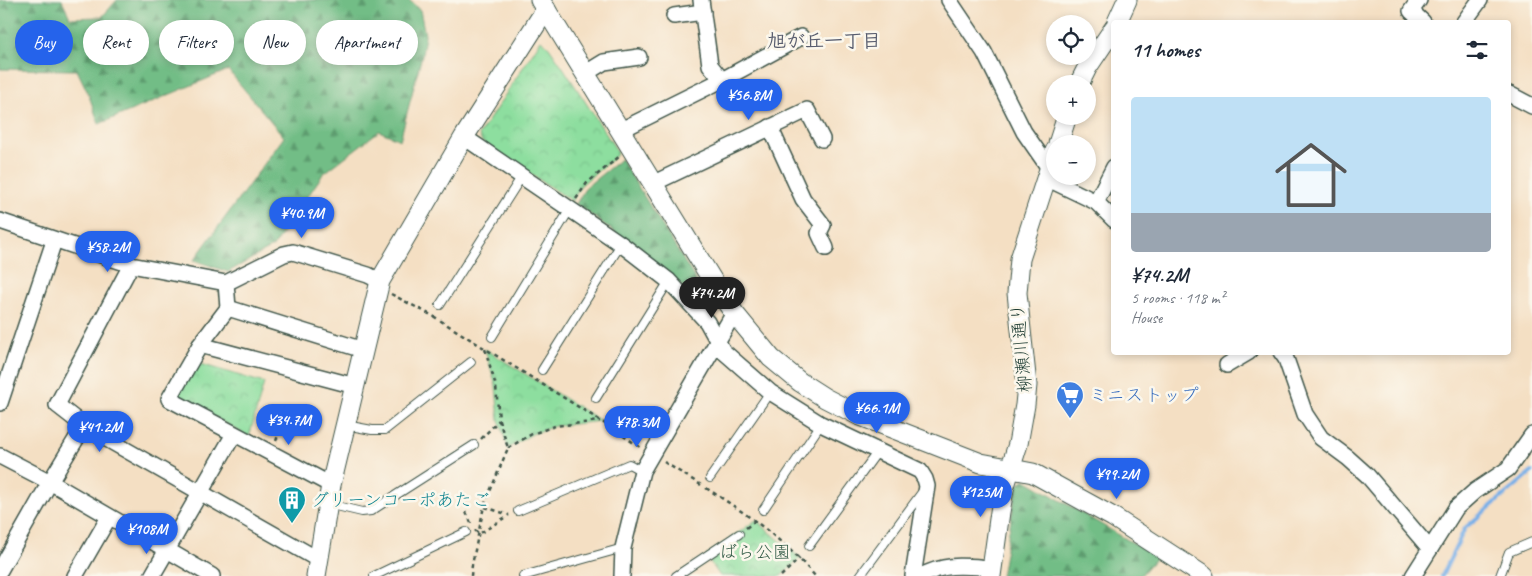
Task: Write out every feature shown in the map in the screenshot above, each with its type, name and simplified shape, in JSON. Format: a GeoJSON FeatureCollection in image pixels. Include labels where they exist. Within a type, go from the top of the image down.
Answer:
{"type":"FeatureCollection","features":[{"type":"Feature","properties":{"kind":"street"},"geometry":{"type":"LineString","coordinates":[[949,0],[984,52],[1024,132],[1046,161]]}},
{"type":"Feature","properties":{"kind":"street"},"geometry":{"type":"LineString","coordinates":[[1118,20],[1127,0]]}},
{"type":"Feature","properties":{"kind":"street"},"geometry":{"type":"LineString","coordinates":[[1419,0],[1411,11],[1421,20]]}},
{"type":"Feature","properties":{"kind":"street"},"geometry":{"type":"LineString","coordinates":[[1465,20],[1480,0]]}},
{"type":"Feature","properties":{"kind":"street"},"geometry":{"type":"LineString","coordinates":[[131,265],[57,406],[84,426],[200,493],[318,568],[331,485],[379,284],[464,137],[545,3],[631,147],[734,313],[771,358],[800,382],[825,398],[858,415],[981,463],[1033,473],[1113,517],[1204,576]]}},
{"type":"Feature","properties":{"kind":"street"},"geometry":{"type":"LineString","coordinates":[[674,16],[702,6],[710,65],[722,80]]}},
{"type":"Feature","properties":{"kind":"street"},"geometry":{"type":"LineString","coordinates":[[1084,75],[1111,32]]}},
{"type":"Feature","properties":{"kind":"street"},"geometry":{"type":"LineString","coordinates":[[621,130],[722,80],[801,36]]}},
{"type":"Feature","properties":{"kind":"street"},"geometry":{"type":"LineString","coordinates":[[586,73],[604,62],[639,57]]}},
{"type":"Feature","properties":{"kind":"street"},"geometry":{"type":"LineString","coordinates":[[1511,95],[1532,106]]}},
{"type":"Feature","properties":{"kind":"street"},"geometry":{"type":"LineString","coordinates":[[654,183],[807,110],[822,139]]}},
{"type":"Feature","properties":{"kind":"street"},"geometry":{"type":"LineString","coordinates":[[770,127],[803,199],[823,225],[819,232],[826,248]]}},
{"type":"Feature","properties":{"kind":"street"},"geometry":{"type":"LineString","coordinates":[[464,137],[621,244],[669,281],[706,322],[723,351],[770,392],[821,424],[920,471],[927,486],[913,576]]}},
{"type":"Feature","properties":{"kind":"street"},"geometry":{"type":"LineString","coordinates":[[1096,202],[1111,173]]}},
{"type":"Feature","properties":{"kind":"street","name":"柳瀬川通り"},"geometry":{"type":"LineString","coordinates":[[991,572],[1003,496],[1012,469],[1026,405],[1026,385],[1017,293],[1020,259],[1046,178]]}},
{"type":"Feature","properties":{"kind":"street"},"geometry":{"type":"LineString","coordinates":[[1074,185],[1111,217]]}},
{"type":"Feature","properties":{"kind":"street"},"geometry":{"type":"LineString","coordinates":[[0,222],[131,265],[226,283],[284,254],[293,252],[368,275],[379,284]]}},
{"type":"Feature","properties":{"kind":"street"},"geometry":{"type":"LineString","coordinates":[[0,402],[54,241]]}},
{"type":"Feature","properties":{"kind":"street"},"geometry":{"type":"LineString","coordinates":[[226,283],[228,308],[200,345],[168,399],[331,485]]}},
{"type":"Feature","properties":{"kind":"street"},"geometry":{"type":"LineString","coordinates":[[228,308],[363,350]]}},
{"type":"Feature","properties":{"kind":"street"},"geometry":{"type":"LineString","coordinates":[[622,576],[623,548],[642,471],[650,454],[734,313]]}},
{"type":"Feature","properties":{"kind":"street"},"geometry":{"type":"LineString","coordinates":[[200,345],[355,386]]}},
{"type":"Feature","properties":{"kind":"street"},"geometry":{"type":"LineString","coordinates":[[1227,365],[1244,355]]}},
{"type":"Feature","properties":{"kind":"street"},"geometry":{"type":"LineString","coordinates":[[1283,355],[1305,414],[1321,438],[1348,458],[1367,476],[1430,549]]}},
{"type":"Feature","properties":{"kind":"street"},"geometry":{"type":"LineString","coordinates":[[0,570],[84,426]]}},
{"type":"Feature","properties":{"kind":"street"},"geometry":{"type":"LineString","coordinates":[[152,576],[234,434]]}},
{"type":"Feature","properties":{"kind":"street"},"geometry":{"type":"LineString","coordinates":[[1414,576],[1456,508],[1475,491],[1508,469],[1532,435]]}},
{"type":"Feature","properties":{"kind":"street"},"geometry":{"type":"LineString","coordinates":[[0,456],[50,482],[212,576]]}},
{"type":"Feature","properties":{"kind":"street"},"geometry":{"type":"LineString","coordinates":[[75,576],[109,517]]}},
{"type":"Feature","properties":{"kind":"street"},"geometry":{"type":"LineString","coordinates":[[921,576],[944,567],[991,572]]}},
{"type":"Feature","properties":{"kind":"lane"},"geometry":{"type":"LineString","coordinates":[[440,305],[522,176]]}},
{"type":"Feature","properties":{"kind":"lane"},"geometry":{"type":"LineString","coordinates":[[492,337],[570,209]]}},
{"type":"Feature","properties":{"kind":"lane"},"geometry":{"type":"LineString","coordinates":[[542,370],[621,244]]}},
{"type":"Feature","properties":{"kind":"lane"},"geometry":{"type":"LineString","coordinates":[[596,398],[669,281]]}},
{"type":"Feature","properties":{"kind":"lane"},"geometry":{"type":"LineString","coordinates":[[345,425],[372,430],[385,430],[471,362]]}},
{"type":"Feature","properties":{"kind":"lane"},"geometry":{"type":"LineString","coordinates":[[710,478],[770,392]]}},
{"type":"Feature","properties":{"kind":"lane"},"geometry":{"type":"LineString","coordinates":[[763,510],[821,424]]}},
{"type":"Feature","properties":{"kind":"lane"},"geometry":{"type":"LineString","coordinates":[[328,504],[362,512],[372,511],[474,445]]}},
{"type":"Feature","properties":{"kind":"lane"},"geometry":{"type":"LineString","coordinates":[[810,546],[878,451]]}},
{"type":"Feature","properties":{"kind":"lane"},"geometry":{"type":"LineString","coordinates":[[518,511],[629,464],[642,471]]}},
{"type":"Feature","properties":{"kind":"lane"},"geometry":{"type":"LineString","coordinates":[[860,576],[927,486]]}},
{"type":"Feature","properties":{"kind":"lane"},"geometry":{"type":"LineString","coordinates":[[374,576],[466,532]]}},
{"type":"Feature","properties":{"kind":"lane"},"geometry":{"type":"LineString","coordinates":[[676,576],[739,534]]}},
{"type":"Feature","properties":{"kind":"lane"},"geometry":{"type":"LineString","coordinates":[[1500,576],[1509,552],[1532,542]]}},
{"type":"Feature","properties":{"kind":"lane"},"geometry":{"type":"LineString","coordinates":[[522,576],[623,548]]}},
{"type":"Feature","properties":{"kind":"path"},"geometry":{"type":"LineString","coordinates":[[570,209],[587,183],[631,147]]}},
{"type":"Feature","properties":{"kind":"path"},"geometry":{"type":"LineString","coordinates":[[379,284],[601,420],[650,454],[756,520],[800,558],[815,576]]}},
{"type":"Feature","properties":{"kind":"path"},"geometry":{"type":"LineString","coordinates":[[485,349],[496,386],[499,420],[508,448]]}},
{"type":"Feature","properties":{"kind":"path"},"geometry":{"type":"LineString","coordinates":[[474,445],[499,420]]}},
{"type":"Feature","properties":{"kind":"path"},"geometry":{"type":"LineString","coordinates":[[471,576],[484,506],[508,448],[532,434],[555,426],[601,420]]}},
{"type":"Feature","properties":{"kind":"path"},"geometry":{"type":"LineString","coordinates":[[479,534],[509,515],[484,506]]}},
{"type":"Feature","properties":{"kind":"path"},"geometry":{"type":"LineString","coordinates":[[781,576],[800,558]]}},
{"type":"Feature","properties":{"kind":"green space"},"geometry":{"type":"Polygon","coordinates":[[[0,0],[62,0],[70,18],[102,17],[117,0],[409,0],[420,10],[425,35],[422,55],[400,140],[379,131],[323,174],[274,246],[228,272],[194,260],[284,137],[228,70],[99,124],[88,93],[77,70],[0,69],[0,0]]]}},
{"type":"Feature","properties":{"kind":"green space"},"geometry":{"type":"Polygon","coordinates":[[[541,40],[549,47],[617,151],[616,156],[581,185],[572,201],[482,142],[479,135],[541,40]]]}},
{"type":"Feature","properties":{"kind":"green space"},"geometry":{"type":"Polygon","coordinates":[[[621,159],[715,311],[715,315],[711,317],[681,285],[630,243],[576,204],[586,187],[621,159]]]}},
{"type":"Feature","properties":{"kind":"green space"},"geometry":{"type":"Polygon","coordinates":[[[485,349],[601,421],[555,426],[532,434],[508,448],[499,420],[496,386],[485,349]]]}},
{"type":"Feature","properties":{"kind":"green space"},"geometry":{"type":"Polygon","coordinates":[[[194,362],[264,383],[249,437],[179,397],[177,391],[194,362]]]}},
{"type":"Feature","properties":{"kind":"green space"},"geometry":{"type":"Polygon","coordinates":[[[1024,479],[1156,558],[1140,576],[1001,576],[1017,486],[1024,479]]]}},
{"type":"Feature","properties":{"kind":"green space","name":"ばら公園"},"geometry":{"type":"Polygon","coordinates":[[[756,520],[800,558],[781,576],[720,576],[706,556],[756,520]]]}},
{"type":"Feature","properties":{"kind":"waterway"},"geometry":{"type":"LineString","coordinates":[[1442,576],[1465,528],[1532,472]]}},
{"type":"Feature","properties":{"kind":"place","name":"ミニストップ"},"geometry":{"type":"Point","coordinates":[1070,419]}},
{"type":"Feature","properties":{"kind":"place","name":"グリーンコーポあたご"},"geometry":{"type":"Point","coordinates":[292,524]}},
{"type":"Feature","properties":{"kind":"district","name":"旭が丘一丁目"},"geometry":{"type":"Point","coordinates":[824,41]}}]}
